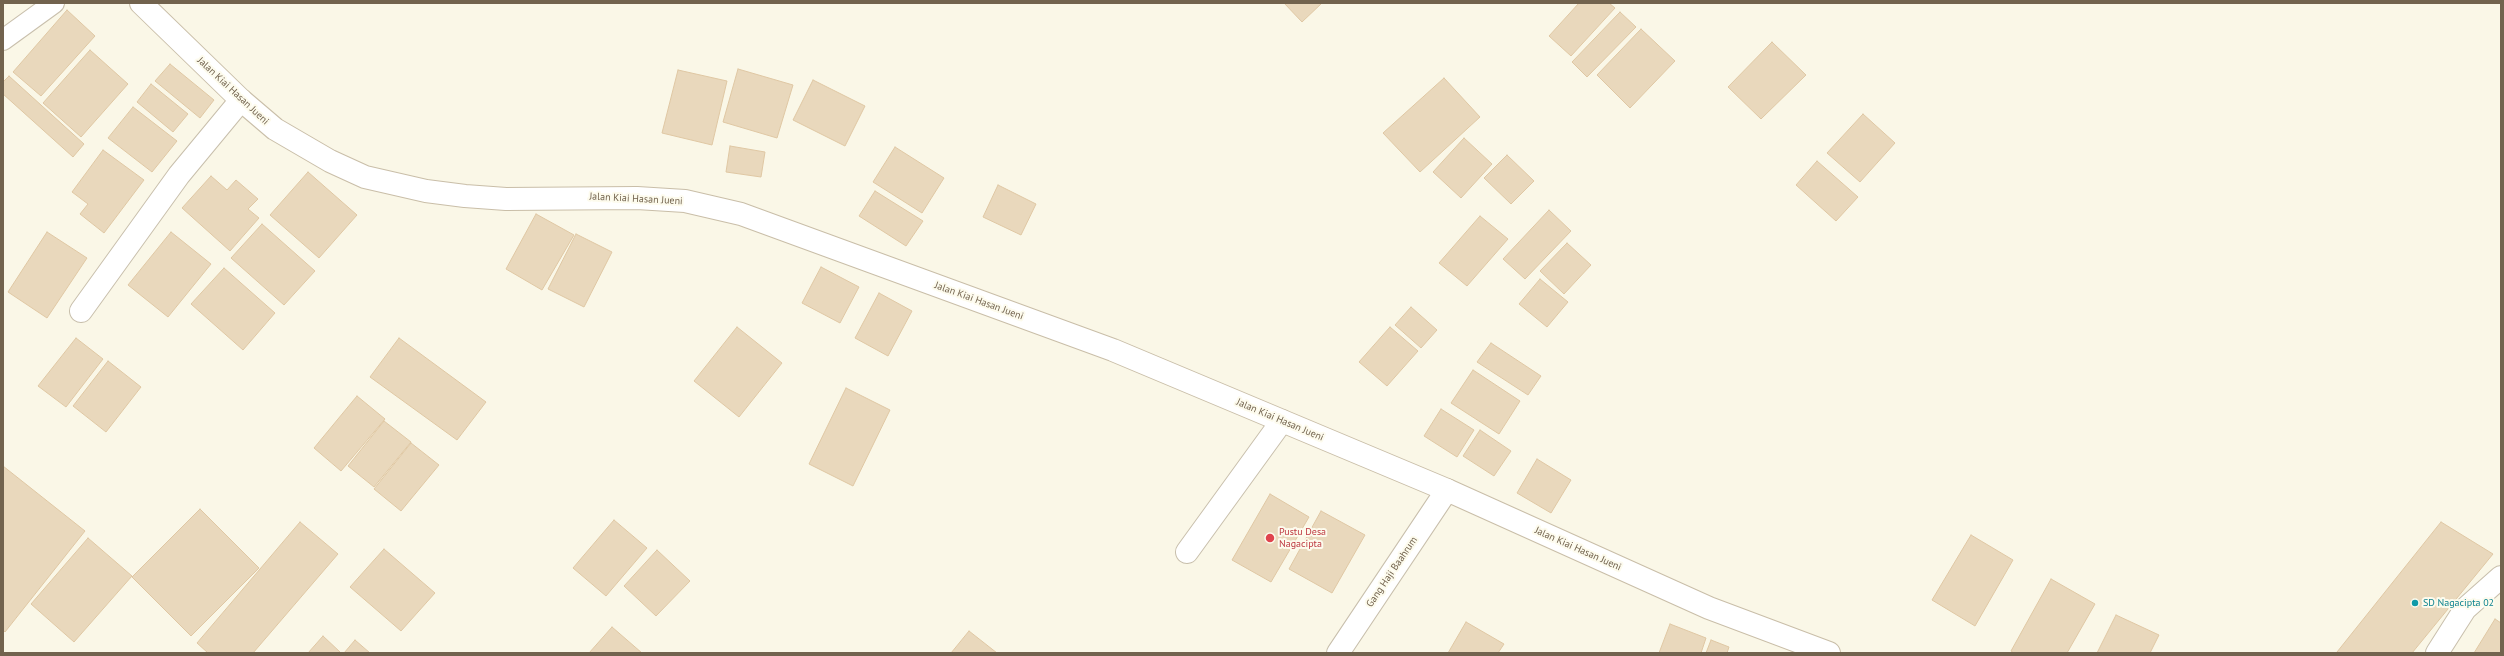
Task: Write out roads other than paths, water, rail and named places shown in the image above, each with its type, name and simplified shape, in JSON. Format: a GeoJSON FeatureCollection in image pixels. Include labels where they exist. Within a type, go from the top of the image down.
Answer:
{"type":"FeatureCollection","features":[{"type":"Feature","properties":{"kind":"street","name":"Jalan Kiai Hasan Jueni"},"geometry":{"type":"LineString","coordinates":[[141,3],[241,100],[275,129],[330,161],[365,177],[394,185],[426,191],[506,199],[563,197],[684,201],[741,214],[1113,350],[1447,490],[1709,608],[1829,653]]}},
{"type":"Feature","properties":{"kind":"street"},"geometry":{"type":"LineString","coordinates":[[81,311],[179,175],[241,100]]}},
{"type":"Feature","properties":{"kind":"street"},"geometry":{"type":"LineString","coordinates":[[1187,552],[1282,421]]}},
{"type":"Feature","properties":{"kind":"street","name":"Gang Haji Baahrum"},"geometry":{"type":"LineString","coordinates":[[1338,653],[1447,490]]}},
{"type":"Feature","properties":{"kind":"street"},"geometry":{"type":"LineString","coordinates":[[2437,653],[2465,609],[2501,577]]}},
{"type":"Feature","properties":{"kind":"lane"},"geometry":{"type":"LineString","coordinates":[[3,40],[54,3]]}},
{"type":"Feature","properties":{"kind":"place","name":"Pustu Desa Nagacipta"},"geometry":{"type":"Point","coordinates":[1270,538]}},
{"type":"Feature","properties":{"kind":"place","name":"SD Nagacipta 02"},"geometry":{"type":"Point","coordinates":[2415,603]}}]}
